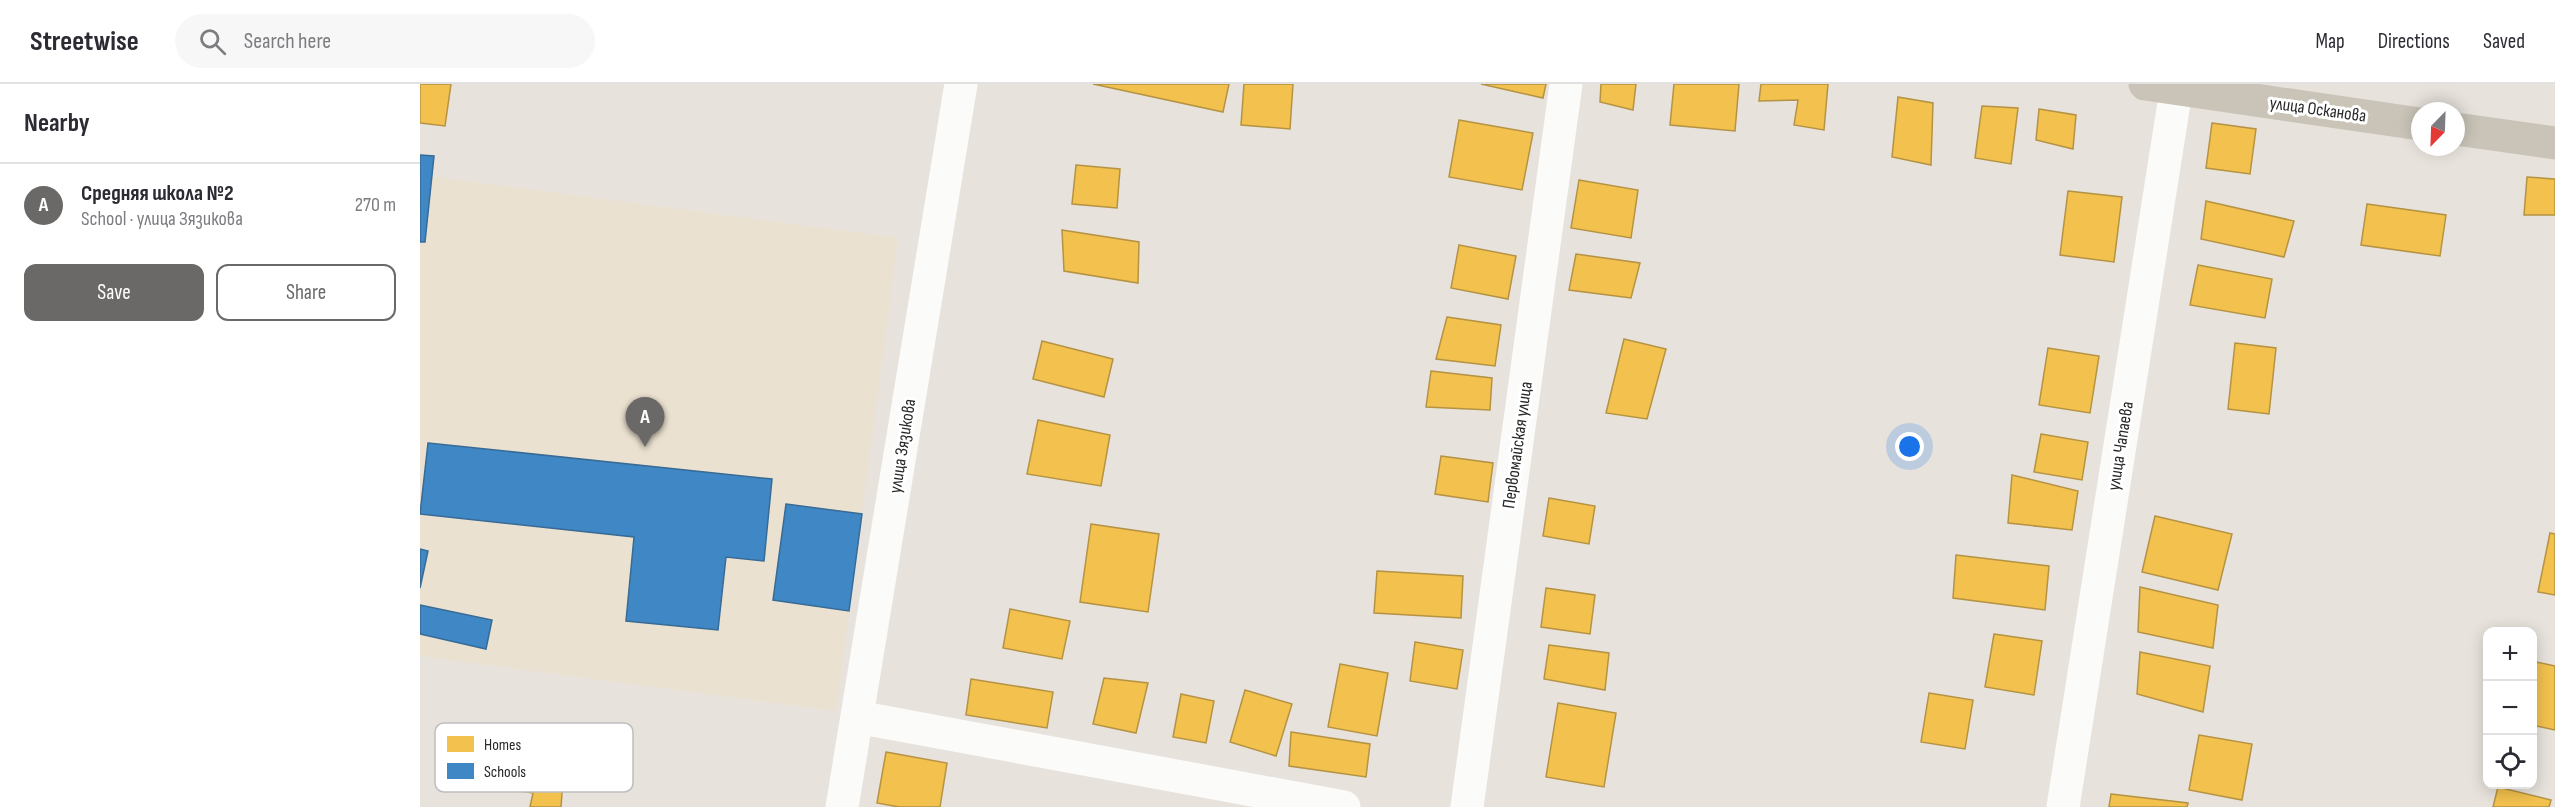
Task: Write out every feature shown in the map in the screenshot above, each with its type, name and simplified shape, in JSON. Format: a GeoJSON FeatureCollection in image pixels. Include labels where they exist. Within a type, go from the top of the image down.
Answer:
{"type":"FeatureCollection","features":[{"type":"Feature","properties":{"kind":"main road","name":"улица Осканова"},"geometry":{"type":"LineString","coordinates":[[2145,84],[2177,86],[2411,122]]}},
{"type":"Feature","properties":{"kind":"main road"},"geometry":{"type":"LineString","coordinates":[[2465,130],[2555,143]]}},
{"type":"Feature","properties":{"kind":"street","name":"улица Зязикова"},"geometry":{"type":"LineString","coordinates":[[842,807],[961,84]]}},
{"type":"Feature","properties":{"kind":"street","name":"Первомайская улица"},"geometry":{"type":"LineString","coordinates":[[1467,807],[1566,84]]}},
{"type":"Feature","properties":{"kind":"street","name":"улица Чапаева"},"geometry":{"type":"LineString","coordinates":[[2063,807],[2177,86]]}},
{"type":"Feature","properties":{"kind":"street"},"geometry":{"type":"LineString","coordinates":[[857,717],[1344,807]]}},
{"type":"Feature","properties":{"kind":"shaded area"},"geometry":{"type":"Polygon","coordinates":[[[420,175],[898,238],[836,711],[420,656],[420,175]]]}},
{"type":"Feature","properties":{"kind":"building: Homes"},"geometry":{"type":"Polygon","coordinates":[[[420,84],[451,84],[445,126],[420,123],[420,84]]]}},
{"type":"Feature","properties":{"kind":"building: Homes"},"geometry":{"type":"Polygon","coordinates":[[[1093,84],[1229,84],[1223,112],[1093,84]]]}},
{"type":"Feature","properties":{"kind":"building: Homes"},"geometry":{"type":"Polygon","coordinates":[[[1244,84],[1293,84],[1290,129],[1241,125],[1244,84]]]}},
{"type":"Feature","properties":{"kind":"building: Homes"},"geometry":{"type":"Polygon","coordinates":[[[1481,84],[1546,84],[1543,98],[1481,84]]]}},
{"type":"Feature","properties":{"kind":"building: Homes"},"geometry":{"type":"Polygon","coordinates":[[[1601,84],[1636,84],[1633,110],[1600,102],[1601,84]]]}},
{"type":"Feature","properties":{"kind":"building: Homes"},"geometry":{"type":"Polygon","coordinates":[[[1674,84],[1739,84],[1735,131],[1670,125],[1674,84]]]}},
{"type":"Feature","properties":{"kind":"building: Homes"},"geometry":{"type":"Polygon","coordinates":[[[1761,84],[1828,84],[1824,130],[1794,125],[1798,100],[1759,101],[1761,84]]]}},
{"type":"Feature","properties":{"kind":"building: Homes"},"geometry":{"type":"Polygon","coordinates":[[[1898,97],[1933,103],[1931,165],[1892,157],[1898,97]]]}},
{"type":"Feature","properties":{"kind":"building: Homes"},"geometry":{"type":"Polygon","coordinates":[[[1982,106],[2018,108],[2011,164],[1975,158],[1982,106]]]}},
{"type":"Feature","properties":{"kind":"building: Homes"},"geometry":{"type":"Polygon","coordinates":[[[2039,109],[2076,115],[2073,149],[2036,140],[2039,109]]]}},
{"type":"Feature","properties":{"kind":"building: Homes"},"geometry":{"type":"Polygon","coordinates":[[[1459,120],[1533,133],[1522,190],[1449,177],[1459,120]]]}},
{"type":"Feature","properties":{"kind":"building: Homes"},"geometry":{"type":"Polygon","coordinates":[[[2212,123],[2256,129],[2250,174],[2206,168],[2212,123]]]}},
{"type":"Feature","properties":{"kind":"building: Homes"},"geometry":{"type":"Polygon","coordinates":[[[1076,165],[1120,169],[1117,208],[1072,204],[1076,165]]]}},
{"type":"Feature","properties":{"kind":"building: Homes"},"geometry":{"type":"Polygon","coordinates":[[[2527,177],[2555,179],[2555,215],[2524,215],[2527,177]]]}},
{"type":"Feature","properties":{"kind":"building: Homes"},"geometry":{"type":"Polygon","coordinates":[[[1579,180],[1638,190],[1631,238],[1571,228],[1579,180]]]}},
{"type":"Feature","properties":{"kind":"building: Homes"},"geometry":{"type":"Polygon","coordinates":[[[2068,191],[2122,197],[2114,262],[2060,255],[2068,191]]]}},
{"type":"Feature","properties":{"kind":"building: Homes"},"geometry":{"type":"Polygon","coordinates":[[[2206,201],[2294,221],[2284,257],[2201,239],[2206,201]]]}},
{"type":"Feature","properties":{"kind":"building: Homes"},"geometry":{"type":"Polygon","coordinates":[[[2367,204],[2446,215],[2440,256],[2361,245],[2367,204]]]}},
{"type":"Feature","properties":{"kind":"building: Homes"},"geometry":{"type":"Polygon","coordinates":[[[1062,230],[1139,242],[1138,283],[1064,271],[1062,230]]]}},
{"type":"Feature","properties":{"kind":"building: Homes"},"geometry":{"type":"Polygon","coordinates":[[[1459,245],[1516,256],[1508,299],[1451,288],[1459,245]]]}},
{"type":"Feature","properties":{"kind":"building: Homes"},"geometry":{"type":"Polygon","coordinates":[[[1576,254],[1640,263],[1631,298],[1569,290],[1576,254]]]}},
{"type":"Feature","properties":{"kind":"building: Homes"},"geometry":{"type":"Polygon","coordinates":[[[2198,265],[2272,279],[2265,318],[2190,305],[2198,265]]]}},
{"type":"Feature","properties":{"kind":"building: Homes"},"geometry":{"type":"Polygon","coordinates":[[[1447,317],[1501,325],[1495,366],[1436,359],[1447,317]]]}},
{"type":"Feature","properties":{"kind":"building: Homes"},"geometry":{"type":"Polygon","coordinates":[[[1624,339],[1666,349],[1647,419],[1606,413],[1624,339]]]}},
{"type":"Feature","properties":{"kind":"building: Homes"},"geometry":{"type":"Polygon","coordinates":[[[1042,341],[1113,359],[1104,397],[1033,379],[1042,341]]]}},
{"type":"Feature","properties":{"kind":"building: Homes"},"geometry":{"type":"Polygon","coordinates":[[[2235,343],[2276,348],[2269,414],[2228,409],[2235,343]]]}},
{"type":"Feature","properties":{"kind":"building: Homes"},"geometry":{"type":"Polygon","coordinates":[[[2048,348],[2099,356],[2090,413],[2039,405],[2048,348]]]}},
{"type":"Feature","properties":{"kind":"building: Homes"},"geometry":{"type":"Polygon","coordinates":[[[1431,371],[1492,378],[1490,410],[1426,407],[1431,371]]]}},
{"type":"Feature","properties":{"kind":"building: Homes"},"geometry":{"type":"Polygon","coordinates":[[[1038,420],[1110,435],[1101,486],[1027,474],[1038,420]]]}},
{"type":"Feature","properties":{"kind":"building: Homes"},"geometry":{"type":"Polygon","coordinates":[[[2041,434],[2088,442],[2082,480],[2034,472],[2041,434]]]}},
{"type":"Feature","properties":{"kind":"building: Homes"},"geometry":{"type":"Polygon","coordinates":[[[1441,456],[1493,463],[1488,502],[1435,494],[1441,456]]]}},
{"type":"Feature","properties":{"kind":"building: Homes"},"geometry":{"type":"Polygon","coordinates":[[[2012,475],[2078,491],[2072,530],[2008,523],[2012,475]]]}},
{"type":"Feature","properties":{"kind":"building: Homes"},"geometry":{"type":"Polygon","coordinates":[[[1549,498],[1595,506],[1589,544],[1543,536],[1549,498]]]}},
{"type":"Feature","properties":{"kind":"building: Homes"},"geometry":{"type":"Polygon","coordinates":[[[2155,516],[2232,534],[2218,590],[2142,572],[2155,516]]]}},
{"type":"Feature","properties":{"kind":"building: Homes"},"geometry":{"type":"Polygon","coordinates":[[[1091,524],[1159,534],[1148,612],[1080,602],[1091,524]]]}},
{"type":"Feature","properties":{"kind":"building: Homes"},"geometry":{"type":"Polygon","coordinates":[[[2550,533],[2555,534],[2555,595],[2538,592],[2550,533]]]}},
{"type":"Feature","properties":{"kind":"building: Homes"},"geometry":{"type":"Polygon","coordinates":[[[1956,555],[2049,566],[2045,610],[1953,598],[1956,555]]]}},
{"type":"Feature","properties":{"kind":"building: Homes"},"geometry":{"type":"Polygon","coordinates":[[[1377,571],[1463,576],[1461,618],[1374,613],[1377,571]]]}},
{"type":"Feature","properties":{"kind":"building: Homes"},"geometry":{"type":"Polygon","coordinates":[[[2140,587],[2218,605],[2213,648],[2138,632],[2140,587]]]}},
{"type":"Feature","properties":{"kind":"building: Homes"},"geometry":{"type":"Polygon","coordinates":[[[1546,588],[1595,595],[1590,634],[1541,627],[1546,588]]]}},
{"type":"Feature","properties":{"kind":"building: Homes"},"geometry":{"type":"Polygon","coordinates":[[[1010,609],[1070,621],[1062,659],[1003,648],[1010,609]]]}},
{"type":"Feature","properties":{"kind":"building: Homes"},"geometry":{"type":"Polygon","coordinates":[[[1994,634],[2042,641],[2034,695],[1985,687],[1994,634]]]}},
{"type":"Feature","properties":{"kind":"building: Homes"},"geometry":{"type":"Polygon","coordinates":[[[1415,642],[1463,650],[1457,689],[1410,681],[1415,642]]]}},
{"type":"Feature","properties":{"kind":"building: Homes"},"geometry":{"type":"Polygon","coordinates":[[[1549,645],[1609,653],[1605,690],[1544,679],[1549,645]]]}},
{"type":"Feature","properties":{"kind":"building: Homes"},"geometry":{"type":"Polygon","coordinates":[[[2140,652],[2210,666],[2203,712],[2137,694],[2140,652]]]}},
{"type":"Feature","properties":{"kind":"building: Homes"},"geometry":{"type":"Polygon","coordinates":[[[2537,662],[2555,666],[2555,730],[2537,726],[2537,662]]]}},
{"type":"Feature","properties":{"kind":"building: Homes"},"geometry":{"type":"Polygon","coordinates":[[[1340,664],[1388,673],[1377,736],[1328,727],[1340,664]]]}},
{"type":"Feature","properties":{"kind":"building: Homes"},"geometry":{"type":"Polygon","coordinates":[[[1104,678],[1148,683],[1136,733],[1093,724],[1104,678]]]}},
{"type":"Feature","properties":{"kind":"building: Homes"},"geometry":{"type":"Polygon","coordinates":[[[971,679],[1053,692],[1047,728],[966,715],[971,679]]]}},
{"type":"Feature","properties":{"kind":"building: Homes"},"geometry":{"type":"Polygon","coordinates":[[[1245,690],[1292,704],[1276,756],[1230,742],[1245,690]]]}},
{"type":"Feature","properties":{"kind":"building: Homes"},"geometry":{"type":"Polygon","coordinates":[[[1929,693],[1973,700],[1965,749],[1921,742],[1929,693]]]}},
{"type":"Feature","properties":{"kind":"building: Homes"},"geometry":{"type":"Polygon","coordinates":[[[1181,694],[1214,701],[1206,743],[1173,737],[1181,694]]]}},
{"type":"Feature","properties":{"kind":"building: Homes"},"geometry":{"type":"Polygon","coordinates":[[[1558,703],[1616,713],[1604,787],[1546,777],[1558,703]]]}},
{"type":"Feature","properties":{"kind":"building: Homes"},"geometry":{"type":"Polygon","coordinates":[[[1291,732],[1370,744],[1366,777],[1289,766],[1291,732]]]}},
{"type":"Feature","properties":{"kind":"building: Homes"},"geometry":{"type":"Polygon","coordinates":[[[2199,735],[2252,744],[2242,800],[2189,790],[2199,735]]]}},
{"type":"Feature","properties":{"kind":"building: Homes"},"geometry":{"type":"Polygon","coordinates":[[[886,752],[947,763],[940,807],[899,807],[877,803],[886,752]]]}},
{"type":"Feature","properties":{"kind":"building: Homes"},"geometry":{"type":"Polygon","coordinates":[[[2498,789],[2551,800],[2549,807],[2493,807],[2498,789]]]}},
{"type":"Feature","properties":{"kind":"building: Homes"},"geometry":{"type":"Polygon","coordinates":[[[527,792],[562,792],[561,807],[530,807],[533,793],[527,792]]]}},
{"type":"Feature","properties":{"kind":"building: Homes"},"geometry":{"type":"Polygon","coordinates":[[[2111,794],[2188,803],[2187,807],[2109,807],[2111,794]]]}},
{"type":"Feature","properties":{"kind":"building: Schools"},"geometry":{"type":"Polygon","coordinates":[[[420,155],[434,156],[425,242],[420,242],[420,155]]]}},
{"type":"Feature","properties":{"kind":"building: Schools"},"geometry":{"type":"Polygon","coordinates":[[[428,443],[772,479],[764,561],[726,557],[718,630],[626,621],[634,537],[420,514],[428,443]]]}},
{"type":"Feature","properties":{"kind":"building: Schools"},"geometry":{"type":"Polygon","coordinates":[[[786,504],[862,514],[849,611],[773,600],[786,504]]]}},
{"type":"Feature","properties":{"kind":"building: Schools"},"geometry":{"type":"Polygon","coordinates":[[[420,549],[428,551],[420,588],[420,549]]]}},
{"type":"Feature","properties":{"kind":"building: Schools"},"geometry":{"type":"Polygon","coordinates":[[[420,605],[492,620],[486,649],[420,634],[420,605]]]}},
{"type":"Feature","properties":{"kind":"place","name":"Средняя школа №2"},"geometry":{"type":"Point","coordinates":[645,447]}}]}
